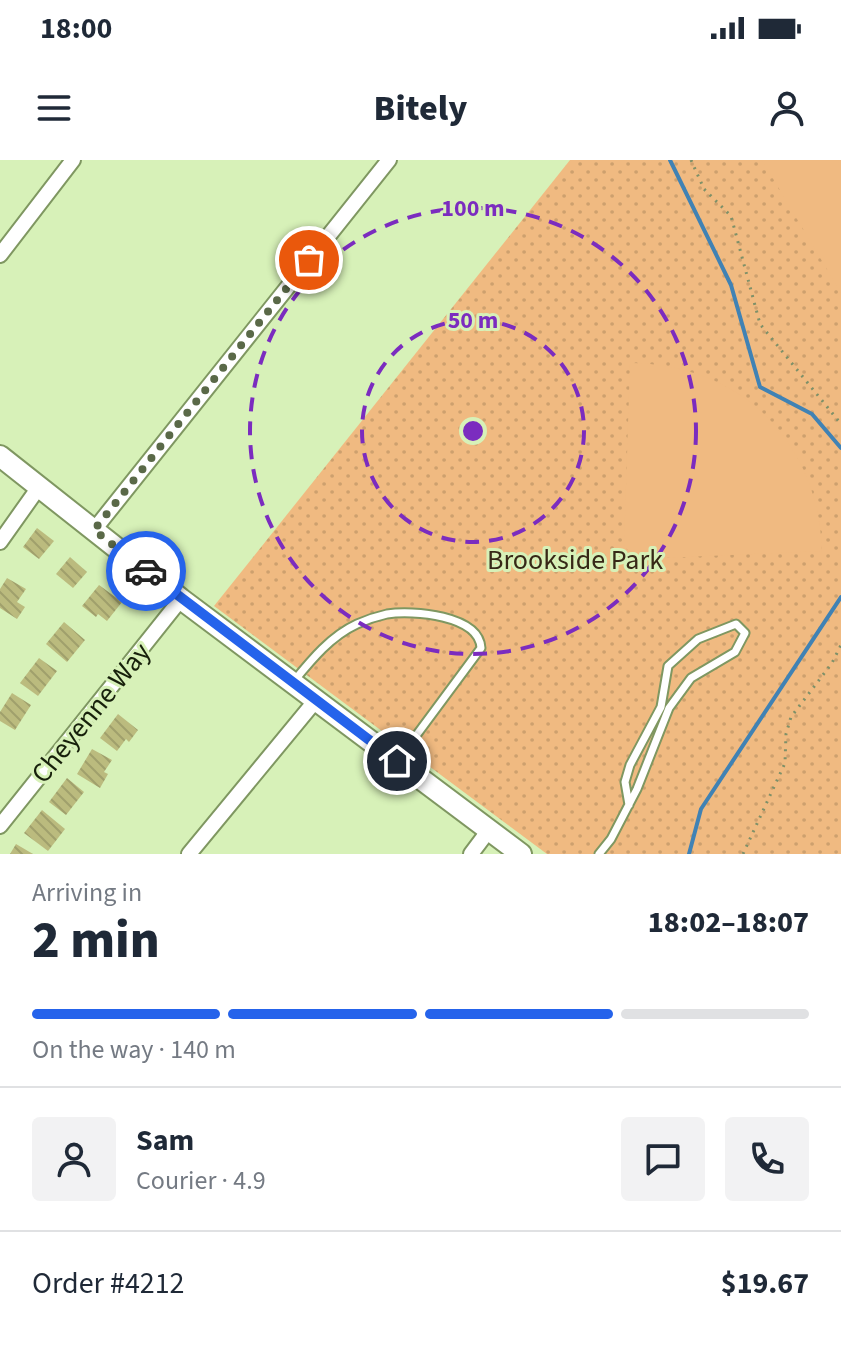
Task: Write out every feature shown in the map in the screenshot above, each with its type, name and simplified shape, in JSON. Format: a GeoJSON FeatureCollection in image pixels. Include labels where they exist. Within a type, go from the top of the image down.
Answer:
{"type":"FeatureCollection","features":[{"type":"Feature","properties":{"kind":"street"},"geometry":{"type":"LineString","coordinates":[[0,255],[73,160]]}},
{"type":"Feature","properties":{"kind":"street"},"geometry":{"type":"LineString","coordinates":[[94,530],[389,160]]}},
{"type":"Feature","properties":{"kind":"street"},"geometry":{"type":"LineString","coordinates":[[0,456],[181,599],[521,854]]}},
{"type":"Feature","properties":{"kind":"street"},"geometry":{"type":"LineString","coordinates":[[0,542],[39,487]]}},
{"type":"Feature","properties":{"kind":"street","name":"Cheyenne Way"},"geometry":{"type":"LineString","coordinates":[[0,826],[181,599]]}},
{"type":"Feature","properties":{"kind":"street"},"geometry":{"type":"LineString","coordinates":[[189,854],[316,700]]}},
{"type":"Feature","properties":{"kind":"street"},"geometry":{"type":"LineString","coordinates":[[471,854],[489,830]]}},
{"type":"Feature","properties":{"kind":"lane"},"geometry":{"type":"LineString","coordinates":[[292,683],[322,648],[356,624],[387,614],[429,614],[458,622],[475,631],[481,638],[481,648],[397,761]]}},
{"type":"Feature","properties":{"kind":"lane"},"geometry":{"type":"LineString","coordinates":[[599,854],[611,839],[629,805],[669,708],[691,678],[735,652],[745,633],[736,624],[698,639],[668,666],[661,707],[630,765],[625,782],[629,805]]}},
{"type":"Feature","properties":{"kind":"lane"},"geometry":{"type":"LineString","coordinates":[[654,720],[663,723]]}},
{"type":"Feature","properties":{"kind":"path"},"geometry":{"type":"LineString","coordinates":[[691,160],[704,189],[731,216],[760,324],[841,424]]}},
{"type":"Feature","properties":{"kind":"path"},"geometry":{"type":"LineString","coordinates":[[743,854],[785,763],[786,734],[791,717],[832,663],[841,645]]}},
{"type":"Feature","properties":{"kind":"green space","name":"Brookside Park"},"geometry":{"type":"Polygon","coordinates":[[[570,160],[841,160],[841,854],[547,854],[214,606],[570,160]]]}},
{"type":"Feature","properties":{"kind":"green space"},"geometry":{"type":"Polygon","coordinates":[[[762,160],[841,160],[841,293],[762,160]]]}},
{"type":"Feature","properties":{"kind":"green space"},"geometry":{"type":"Polygon","coordinates":[[[630,363],[670,367],[706,377],[738,394],[766,416],[789,443],[806,475],[817,511],[822,551],[640,559],[624,547],[630,363]]]}},
{"type":"Feature","properties":{"kind":"building"},"geometry":{"type":"Polygon","coordinates":[[[37,528],[54,541],[39,559],[23,547],[37,528]]]}},
{"type":"Feature","properties":{"kind":"building"},"geometry":{"type":"Polygon","coordinates":[[[70,557],[87,572],[73,588],[56,574],[70,557]]]}},
{"type":"Feature","properties":{"kind":"building"},"geometry":{"type":"Polygon","coordinates":[[[7,578],[26,589],[17,602],[25,607],[17,619],[0,608],[0,589],[7,578]]]}},
{"type":"Feature","properties":{"kind":"building"},"geometry":{"type":"Polygon","coordinates":[[[99,585],[122,602],[107,621],[82,606],[99,585]]]}},
{"type":"Feature","properties":{"kind":"building"},"geometry":{"type":"Polygon","coordinates":[[[64,622],[85,640],[67,662],[46,644],[64,622]]]}},
{"type":"Feature","properties":{"kind":"building"},"geometry":{"type":"Polygon","coordinates":[[[39,658],[57,671],[38,696],[20,683],[39,658]]]}},
{"type":"Feature","properties":{"kind":"building"},"geometry":{"type":"Polygon","coordinates":[[[12,693],[31,705],[15,730],[0,721],[0,712],[12,693]]]}},
{"type":"Feature","properties":{"kind":"building"},"geometry":{"type":"Polygon","coordinates":[[[118,714],[138,730],[117,751],[100,738],[118,714]]]}},
{"type":"Feature","properties":{"kind":"building"},"geometry":{"type":"Polygon","coordinates":[[[92,749],[112,760],[104,772],[108,774],[100,788],[77,774],[92,749]]]}},
{"type":"Feature","properties":{"kind":"building"},"geometry":{"type":"Polygon","coordinates":[[[67,778],[84,792],[66,815],[49,802],[67,778]]]}},
{"type":"Feature","properties":{"kind":"building"},"geometry":{"type":"Polygon","coordinates":[[[42,810],[65,829],[48,851],[24,833],[42,810]]]}},
{"type":"Feature","properties":{"kind":"building"},"geometry":{"type":"Polygon","coordinates":[[[16,844],[33,854],[10,854],[16,844]]]}},
{"type":"Feature","properties":{"kind":"waterway"},"geometry":{"type":"LineString","coordinates":[[670,160],[731,285],[760,387],[812,414],[841,448]]}},
{"type":"Feature","properties":{"kind":"waterway"},"geometry":{"type":"LineString","coordinates":[[689,854],[701,809],[841,597]]}},
{"type":"Feature","properties":{"kind":"way so far"},"geometry":{"type":"LineString","coordinates":[[146,571],[94,530],[309,260]]}},
{"type":"Feature","properties":{"kind":"route"},"geometry":{"type":"LineString","coordinates":[[146,571],[397,761]]}}]}
